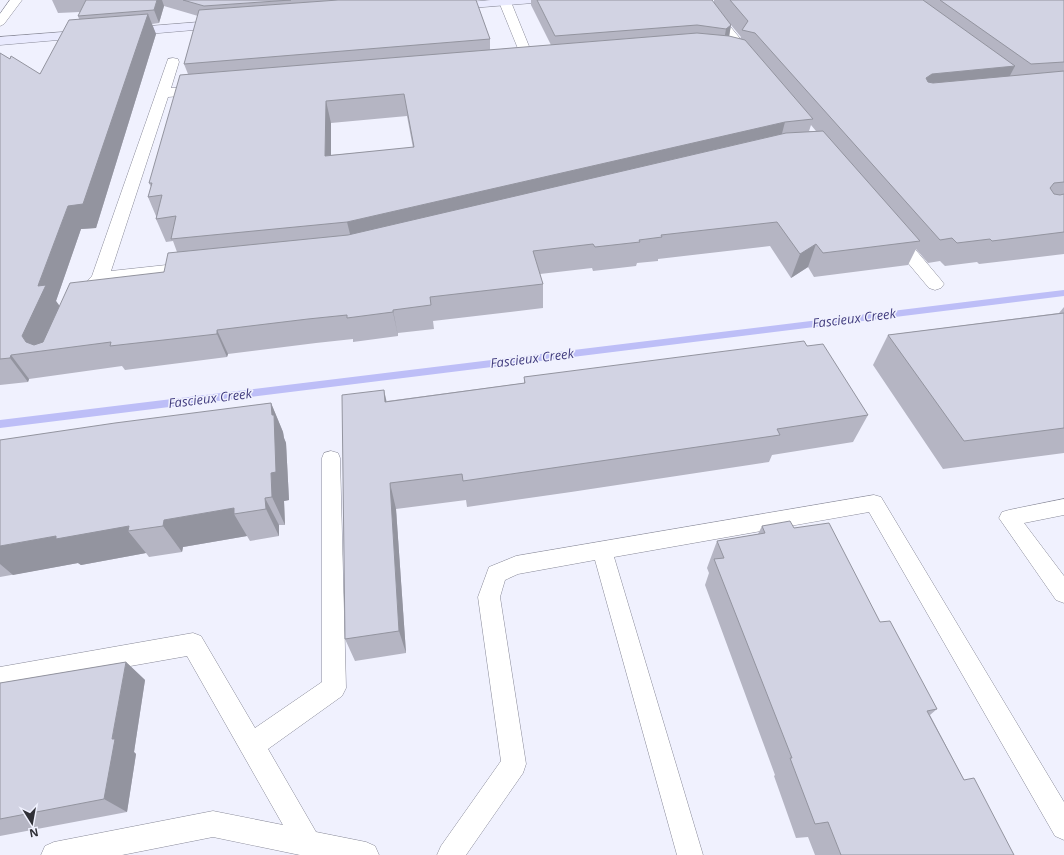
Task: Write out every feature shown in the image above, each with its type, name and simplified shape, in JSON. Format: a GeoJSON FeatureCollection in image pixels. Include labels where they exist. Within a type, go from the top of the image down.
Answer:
{"type":"FeatureCollection","features":[{"type":"Feature","properties":{"kind":"street"},"geometry":{"type":"LineString","coordinates":[[0,22],[16,0]]}},
{"type":"Feature","properties":{"kind":"street"},"geometry":{"type":"LineString","coordinates":[[434,8],[533,0]]}},
{"type":"Feature","properties":{"kind":"street"},"geometry":{"type":"LineString","coordinates":[[504,2],[529,61]]}},
{"type":"Feature","properties":{"kind":"street"},"geometry":{"type":"LineString","coordinates":[[706,5],[737,42],[732,54],[710,50]]}},
{"type":"Feature","properties":{"kind":"street"},"geometry":{"type":"LineString","coordinates":[[0,41],[236,23]]}},
{"type":"Feature","properties":{"kind":"street"},"geometry":{"type":"LineString","coordinates":[[514,62],[545,60]]}},
{"type":"Feature","properties":{"kind":"street"},"geometry":{"type":"LineString","coordinates":[[80,298],[100,278],[173,62]]}},
{"type":"Feature","properties":{"kind":"street"},"geometry":{"type":"LineString","coordinates":[[162,93],[217,88]]}},
{"type":"Feature","properties":{"kind":"street"},"geometry":{"type":"LineString","coordinates":[[885,224],[935,284]]}},
{"type":"Feature","properties":{"kind":"street"},"geometry":{"type":"LineString","coordinates":[[100,278],[211,266]]}},
{"type":"Feature","properties":{"kind":"lane"},"geometry":{"type":"LineString","coordinates":[[251,746],[334,688],[331,458]]}},
{"type":"Feature","properties":{"kind":"lane"},"geometry":{"type":"LineString","coordinates":[[450,855],[514,764],[489,597],[496,574],[516,565],[874,503],[1064,827]]}},
{"type":"Feature","properties":{"kind":"lane"},"geometry":{"type":"LineString","coordinates":[[1064,507],[1009,518],[1064,594]]}},
{"type":"Feature","properties":{"kind":"lane"},"geometry":{"type":"LineString","coordinates":[[602,550],[690,855]]}},
{"type":"Feature","properties":{"kind":"lane"},"geometry":{"type":"LineString","coordinates":[[0,678],[193,644],[308,843]]}},
{"type":"Feature","properties":{"kind":"lane"},"geometry":{"type":"LineString","coordinates":[[54,855],[214,824],[366,855]]}},
{"type":"Feature","properties":{"kind":"building"},"geometry":{"type":"Polygon","coordinates":[[[86,0],[157,0],[154,10],[78,16],[86,0]]]}},
{"type":"Feature","properties":{"kind":"building"},"geometry":{"type":"Polygon","coordinates":[[[183,0],[291,0],[204,6],[183,0]]]}},
{"type":"Feature","properties":{"kind":"building"},"geometry":{"type":"Polygon","coordinates":[[[338,0],[476,0],[490,39],[184,64],[199,10],[338,0]]]}},
{"type":"Feature","properties":{"kind":"building"},"geometry":{"type":"Polygon","coordinates":[[[537,0],[712,0],[731,25],[726,29],[697,25],[555,36],[537,0]]]}},
{"type":"Feature","properties":{"kind":"building"},"geometry":{"type":"Polygon","coordinates":[[[730,0],[923,0],[1015,66],[932,74],[926,78],[928,82],[933,83],[1064,71],[1064,182],[1054,183],[1050,188],[1054,194],[1064,194],[1064,232],[992,241],[990,239],[957,243],[952,238],[940,240],[755,33],[742,30],[748,21],[730,0]]]}},
{"type":"Feature","properties":{"kind":"building"},"geometry":{"type":"Polygon","coordinates":[[[940,0],[1064,0],[1064,62],[1031,64],[940,0]]]}},
{"type":"Feature","properties":{"kind":"building"},"geometry":{"type":"Polygon","coordinates":[[[148,14],[83,204],[68,206],[39,283],[38,286],[46,285],[22,336],[26,342],[34,345],[43,342],[70,283],[164,272],[168,253],[348,235],[786,133],[823,131],[920,241],[823,253],[816,244],[800,254],[777,222],[661,235],[662,237],[639,240],[640,242],[595,247],[593,244],[533,251],[543,284],[430,297],[431,305],[393,310],[393,312],[347,318],[347,315],[308,319],[217,330],[217,334],[110,346],[111,342],[11,355],[10,358],[0,359],[0,53],[10,59],[11,56],[40,74],[69,20],[148,14]]]}},
{"type":"Feature","properties":{"kind":"building"},"geometry":{"type":"Polygon","coordinates":[[[697,33],[729,36],[745,40],[813,119],[785,122],[347,222],[171,239],[176,216],[156,219],[162,195],[148,197],[152,183],[149,183],[180,75],[697,33]],[[404,94],[326,101],[325,156],[414,147],[404,94]]]}},
{"type":"Feature","properties":{"kind":"building"},"geometry":{"type":"Polygon","coordinates":[[[1064,313],[1064,428],[964,441],[888,335],[1064,313]]]}},
{"type":"Feature","properties":{"kind":"building"},"geometry":{"type":"Polygon","coordinates":[[[804,341],[807,346],[823,344],[868,415],[777,429],[780,435],[463,481],[462,474],[390,483],[399,631],[345,639],[342,395],[384,390],[385,402],[525,383],[524,377],[804,341]]]}},
{"type":"Feature","properties":{"kind":"building"},"geometry":{"type":"Polygon","coordinates":[[[271,403],[272,415],[274,415],[276,472],[271,473],[272,497],[265,498],[266,509],[234,514],[234,508],[164,520],[163,526],[128,531],[129,526],[56,539],[56,536],[0,546],[0,440],[115,423],[271,403]]]}},
{"type":"Feature","properties":{"kind":"building"},"geometry":{"type":"Polygon","coordinates":[[[790,521],[794,528],[829,523],[880,622],[890,621],[937,709],[927,711],[964,780],[974,778],[1014,855],[841,855],[828,822],[815,824],[790,758],[792,758],[714,559],[724,558],[717,541],[765,533],[762,526],[790,521]]]}},
{"type":"Feature","properties":{"kind":"building"},"geometry":{"type":"Polygon","coordinates":[[[126,662],[112,739],[115,739],[104,799],[0,819],[0,683],[126,662]]]}},
{"type":"Feature","properties":{"kind":"waterway","name":"Fascieux Creek"},"geometry":{"type":"LineString","coordinates":[[0,424],[1064,293]]}}]}
